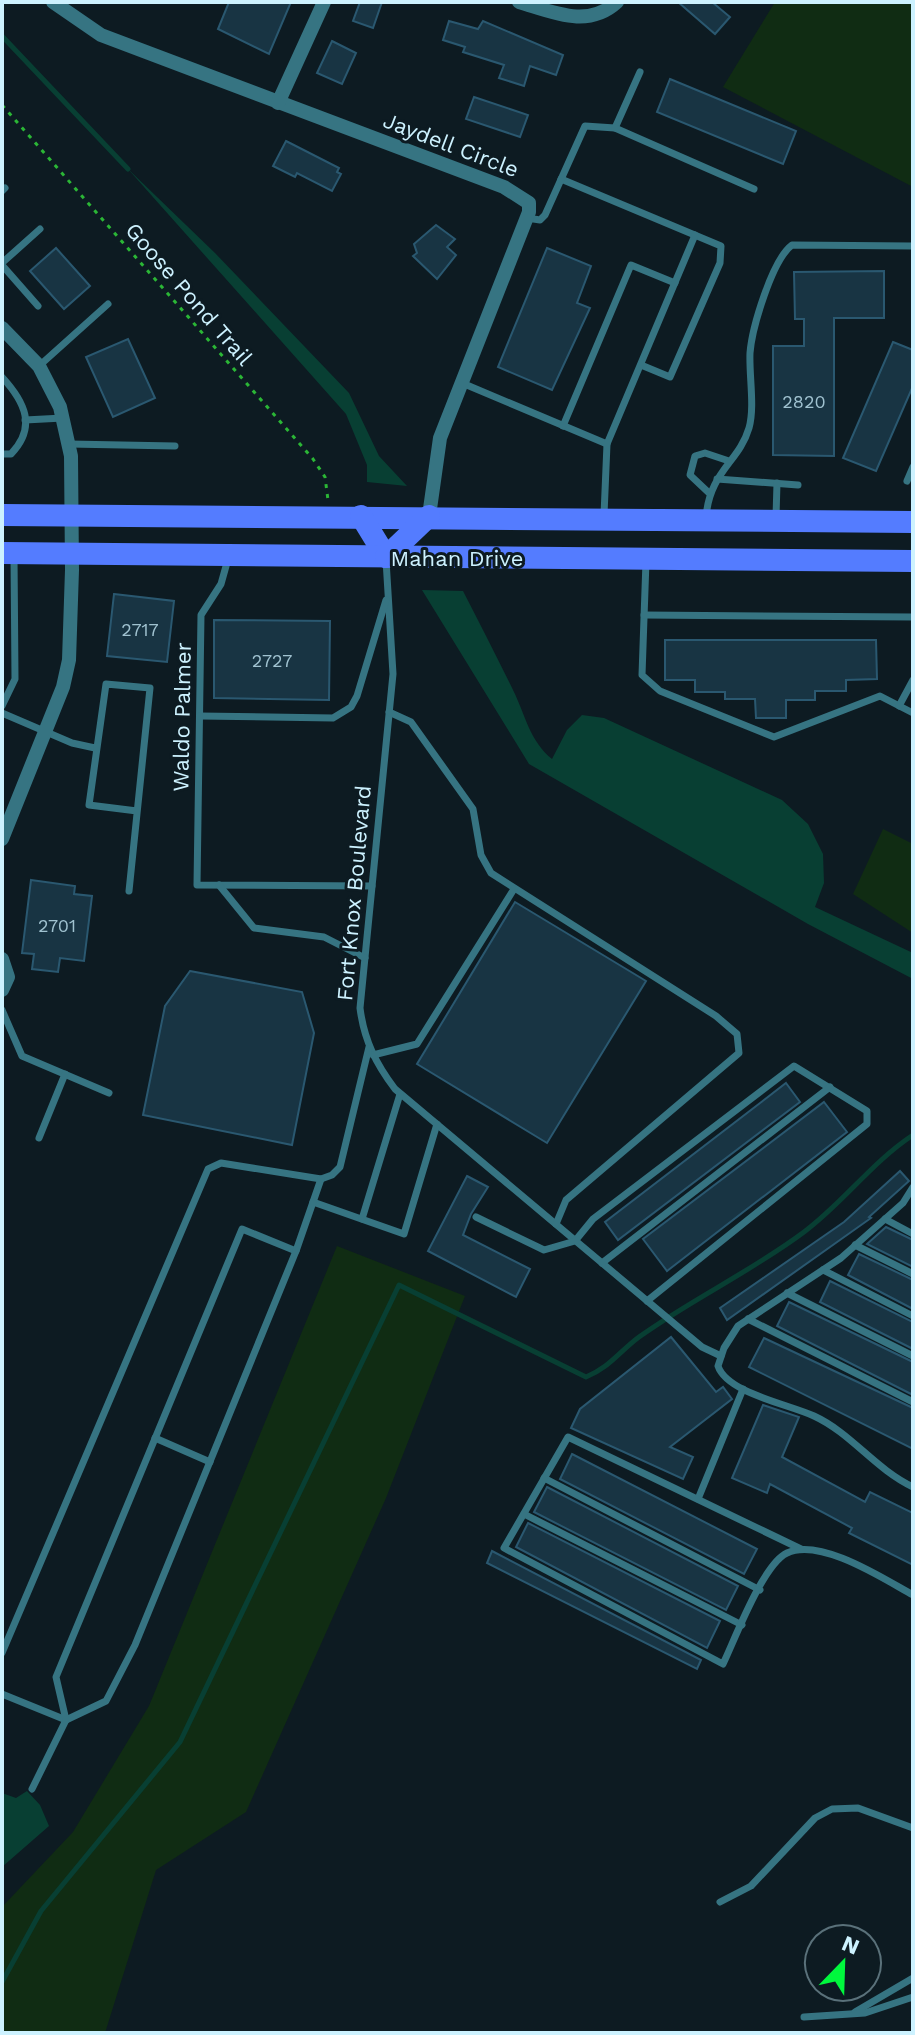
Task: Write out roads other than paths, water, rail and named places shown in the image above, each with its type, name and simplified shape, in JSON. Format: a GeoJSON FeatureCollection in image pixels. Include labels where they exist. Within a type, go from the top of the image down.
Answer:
{"type":"FeatureCollection","features":[{"type":"Feature","properties":{"kind":"main road","name":"Mahan Drive"},"geometry":{"type":"LineString","coordinates":[[2,515],[330,515],[913,522]]}},
{"type":"Feature","properties":{"kind":"main road"},"geometry":{"type":"LineString","coordinates":[[361,516],[386,557],[429,516]]}},
{"type":"Feature","properties":{"kind":"main road","name":"Mahan Drive"},"geometry":{"type":"LineString","coordinates":[[8,553],[913,561]]}},
{"type":"Feature","properties":{"kind":"street","name":"Jaydell Circle"},"geometry":{"type":"LineString","coordinates":[[53,2],[101,35],[504,187],[529,203],[527,218]]}},
{"type":"Feature","properties":{"kind":"street"},"geometry":{"type":"LineString","coordinates":[[278,103],[324,2]]}},
{"type":"Feature","properties":{"kind":"street"},"geometry":{"type":"LineString","coordinates":[[519,2],[583,18],[604,14],[617,2]]}},
{"type":"Feature","properties":{"kind":"street"},"geometry":{"type":"LineString","coordinates":[[429,516],[440,438],[527,218]]}},
{"type":"Feature","properties":{"kind":"street"},"geometry":{"type":"LineString","coordinates":[[2,328],[39,366],[63,418],[69,444],[72,553],[69,660],[45,732],[2,839]]}},
{"type":"Feature","properties":{"kind":"street"},"geometry":{"type":"LineString","coordinates":[[2,959],[8,977],[2,990]]}},
{"type":"Feature","properties":{"kind":"lane"},"geometry":{"type":"LineString","coordinates":[[615,128],[640,72]]}},
{"type":"Feature","properties":{"kind":"lane"},"geometry":{"type":"LineString","coordinates":[[527,218],[540,220],[545,215],[585,126],[615,128],[754,189]]}},
{"type":"Feature","properties":{"kind":"lane"},"geometry":{"type":"LineString","coordinates":[[561,179],[721,246],[720,263],[670,377],[641,365]]}},
{"type":"Feature","properties":{"kind":"lane"},"geometry":{"type":"LineString","coordinates":[[38,306],[2,264],[40,229]]}},
{"type":"Feature","properties":{"kind":"lane"},"geometry":{"type":"LineString","coordinates":[[604,518],[607,444],[695,235]]}},
{"type":"Feature","properties":{"kind":"lane"},"geometry":{"type":"LineString","coordinates":[[706,519],[708,492],[749,429],[751,348],[772,274],[782,252],[792,245],[912,246]]}},
{"type":"Feature","properties":{"kind":"lane"},"geometry":{"type":"LineString","coordinates":[[563,426],[631,265],[675,283]]}},
{"type":"Feature","properties":{"kind":"lane"},"geometry":{"type":"LineString","coordinates":[[39,366],[108,304]]}},
{"type":"Feature","properties":{"kind":"lane"},"geometry":{"type":"LineString","coordinates":[[2,377],[13,389],[25,420],[25,440],[11,454],[2,454]]}},
{"type":"Feature","properties":{"kind":"lane"},"geometry":{"type":"LineString","coordinates":[[462,383],[607,444]]}},
{"type":"Feature","properties":{"kind":"lane"},"geometry":{"type":"LineString","coordinates":[[25,420],[63,418]]}},
{"type":"Feature","properties":{"kind":"lane"},"geometry":{"type":"LineString","coordinates":[[69,444],[175,446]]}},
{"type":"Feature","properties":{"kind":"lane"},"geometry":{"type":"LineString","coordinates":[[708,492],[690,475],[695,456],[705,453],[729,461]]}},
{"type":"Feature","properties":{"kind":"lane"},"geometry":{"type":"LineString","coordinates":[[907,481],[913,467]]}},
{"type":"Feature","properties":{"kind":"lane"},"geometry":{"type":"LineString","coordinates":[[717,479],[798,485]]}},
{"type":"Feature","properties":{"kind":"lane"},"geometry":{"type":"LineString","coordinates":[[776,520],[777,483]]}},
{"type":"Feature","properties":{"kind":"lane"},"geometry":{"type":"LineString","coordinates":[[2,706],[15,679],[8,553]]}},
{"type":"Feature","properties":{"kind":"lane","name":"Waldo Palmer"},"geometry":{"type":"LineString","coordinates":[[219,885],[197,885],[201,615],[221,584],[229,557]]}},
{"type":"Feature","properties":{"kind":"lane","name":"Fort Knox Boulevard"},"geometry":{"type":"LineString","coordinates":[[386,557],[393,674],[360,1008],[371,1051],[400,1094],[702,1347],[721,1356]]}},
{"type":"Feature","properties":{"kind":"lane"},"geometry":{"type":"LineString","coordinates":[[646,559],[642,675],[660,691],[774,737],[880,696],[913,713]]}},
{"type":"Feature","properties":{"kind":"lane"},"geometry":{"type":"LineString","coordinates":[[200,716],[333,718],[346,712],[357,696],[388,594]]}},
{"type":"Feature","properties":{"kind":"lane"},"geometry":{"type":"LineString","coordinates":[[644,615],[913,617]]}},
{"type":"Feature","properties":{"kind":"lane"},"geometry":{"type":"LineString","coordinates":[[899,706],[913,680]]}},
{"type":"Feature","properties":{"kind":"lane","name":"Waldo Palmer"},"geometry":{"type":"LineString","coordinates":[[129,891],[150,688],[106,684],[89,805],[137,811]]}},
{"type":"Feature","properties":{"kind":"lane"},"geometry":{"type":"LineString","coordinates":[[389,712],[411,722],[473,809],[481,855],[491,873],[716,1016],[737,1034],[739,1053],[566,1200],[556,1224]]}},
{"type":"Feature","properties":{"kind":"lane"},"geometry":{"type":"LineString","coordinates":[[2,713],[45,732],[95,748]]}},
{"type":"Feature","properties":{"kind":"lane"},"geometry":{"type":"LineString","coordinates":[[219,885],[372,886]]}},
{"type":"Feature","properties":{"kind":"lane"},"geometry":{"type":"LineString","coordinates":[[219,885],[254,928],[324,937],[365,958]]}},
{"type":"Feature","properties":{"kind":"lane"},"geometry":{"type":"LineString","coordinates":[[32,1789],[66,1720],[106,1701],[135,1645],[296,1251],[321,1179],[340,1167],[371,1051],[417,1044],[514,889]]}},
{"type":"Feature","properties":{"kind":"lane"},"geometry":{"type":"LineString","coordinates":[[2,1010],[22,1056],[109,1093]]}},
{"type":"Feature","properties":{"kind":"lane"},"geometry":{"type":"LineString","coordinates":[[476,1217],[544,1250],[575,1241],[593,1219],[794,1066],[867,1111],[867,1124],[647,1301]]}},
{"type":"Feature","properties":{"kind":"lane"},"geometry":{"type":"LineString","coordinates":[[39,1138],[65,1074]]}},
{"type":"Feature","properties":{"kind":"lane"},"geometry":{"type":"LineString","coordinates":[[602,1263],[830,1087]]}},
{"type":"Feature","properties":{"kind":"lane"},"geometry":{"type":"LineString","coordinates":[[362,1219],[400,1094]]}},
{"type":"Feature","properties":{"kind":"lane"},"geometry":{"type":"LineString","coordinates":[[313,1202],[404,1234],[437,1124]]}},
{"type":"Feature","properties":{"kind":"lane"},"geometry":{"type":"LineString","coordinates":[[2,1653],[208,1169],[221,1163],[321,1179]]}},
{"type":"Feature","properties":{"kind":"lane"},"geometry":{"type":"LineString","coordinates":[[912,1190],[855,1245],[738,1326],[721,1356],[721,1373],[731,1384],[833,1426],[891,1477],[913,1487]]}},
{"type":"Feature","properties":{"kind":"lane"},"geometry":{"type":"LineString","coordinates":[[885,1219],[913,1234]]}},
{"type":"Feature","properties":{"kind":"lane"},"geometry":{"type":"LineString","coordinates":[[66,1720],[56,1677],[242,1229],[296,1251]]}},
{"type":"Feature","properties":{"kind":"lane"},"geometry":{"type":"LineString","coordinates":[[855,1245],[913,1274]]}},
{"type":"Feature","properties":{"kind":"lane"},"geometry":{"type":"LineString","coordinates":[[823,1270],[913,1316]]}},
{"type":"Feature","properties":{"kind":"lane"},"geometry":{"type":"LineString","coordinates":[[787,1293],[913,1356]]}},
{"type":"Feature","properties":{"kind":"lane"},"geometry":{"type":"LineString","coordinates":[[748,1319],[913,1402]]}},
{"type":"Feature","properties":{"kind":"lane"},"geometry":{"type":"LineString","coordinates":[[698,1499],[743,1389]]}},
{"type":"Feature","properties":{"kind":"lane"},"geometry":{"type":"LineString","coordinates":[[801,1549],[786,1553],[777,1561],[723,1664],[504,1548],[568,1437],[801,1549],[844,1559],[913,1595]]}},
{"type":"Feature","properties":{"kind":"lane"},"geometry":{"type":"LineString","coordinates":[[155,1438],[210,1462]]}},
{"type":"Feature","properties":{"kind":"lane"},"geometry":{"type":"LineString","coordinates":[[544,1478],[760,1590]]}},
{"type":"Feature","properties":{"kind":"lane"},"geometry":{"type":"LineString","coordinates":[[524,1514],[742,1625]]}},
{"type":"Feature","properties":{"kind":"lane"},"geometry":{"type":"LineString","coordinates":[[2,1694],[66,1720]]}},
{"type":"Feature","properties":{"kind":"lane"},"geometry":{"type":"LineString","coordinates":[[720,1902],[751,1886],[815,1818],[832,1809],[858,1808],[913,1828]]}},
{"type":"Feature","properties":{"kind":"lane"},"geometry":{"type":"LineString","coordinates":[[853,2014],[876,1997],[913,1978]]}},
{"type":"Feature","properties":{"kind":"lane"},"geometry":{"type":"LineString","coordinates":[[804,2017],[853,2014],[913,1997]]}},
{"type":"Feature","properties":{"kind":"waterway"},"geometry":{"type":"LineString","coordinates":[[2,36],[128,169]]}},
{"type":"Feature","properties":{"kind":"waterway"},"geometry":{"type":"LineString","coordinates":[[2,1982],[41,1911],[180,1742],[399,1285],[586,1377],[601,1369],[659,1323],[764,1260],[804,1232],[884,1157],[913,1135]]}}]}
